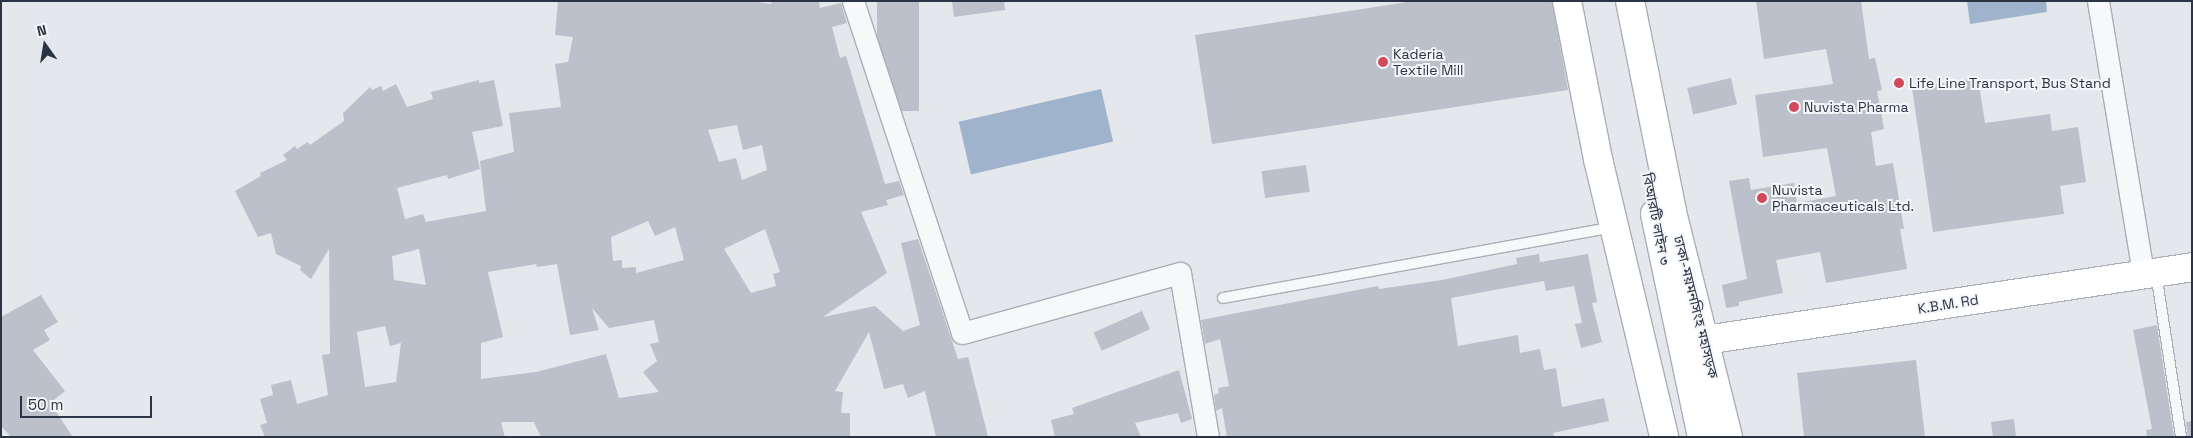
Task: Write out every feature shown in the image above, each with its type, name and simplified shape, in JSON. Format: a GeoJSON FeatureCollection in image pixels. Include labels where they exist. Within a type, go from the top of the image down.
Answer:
{"type":"FeatureCollection","features":[{"type":"Feature","properties":{"kind":"main road"},"geometry":{"type":"LineString","coordinates":[[1567,1],[1614,227],[1664,437]]}},
{"type":"Feature","properties":{"kind":"main road","name":"বিআরটি লাইন ৩"},"geometry":{"type":"LineString","coordinates":[[1614,1],[1680,342],[1702,437]]}},
{"type":"Feature","properties":{"kind":"main road","name":"ঢাকা-ময়মনসিংহ মহাসড়ক"},"geometry":{"type":"LineString","coordinates":[[1630,1],[1670,203],[1728,437]]}},
{"type":"Feature","properties":{"kind":"main road","name":"K.B.M. Rd"},"geometry":{"type":"LineString","coordinates":[[1705,340],[2192,267]]}},
{"type":"Feature","properties":{"kind":"street"},"geometry":{"type":"LineString","coordinates":[[853,1],[962,333],[1180,273],[1208,437]]}},
{"type":"Feature","properties":{"kind":"street"},"geometry":{"type":"LineString","coordinates":[[2098,1],[2150,273]]}},
{"type":"Feature","properties":{"kind":"lane"},"geometry":{"type":"LineString","coordinates":[[1223,298],[1614,227]]}},
{"type":"Feature","properties":{"kind":"lane"},"geometry":{"type":"LineString","coordinates":[[2150,273],[2181,437]]}},
{"type":"Feature","properties":{"kind":"water"},"geometry":{"type":"Polygon","coordinates":[[[1967,1],[2046,1],[2047,12],[1970,24],[1967,1]]]}},
{"type":"Feature","properties":{"kind":"water"},"geometry":{"type":"Polygon","coordinates":[[[1101,89],[1113,142],[971,174],[959,122],[1101,89]]]}},
{"type":"Feature","properties":{"kind":"building"},"geometry":{"type":"Polygon","coordinates":[[[558,1],[750,1],[771,4],[772,1],[819,1],[820,8],[841,3],[847,23],[832,27],[840,58],[846,56],[885,184],[899,181],[904,195],[886,200],[888,205],[861,212],[887,273],[823,317],[875,306],[903,331],[920,325],[901,243],[918,239],[958,359],[968,357],[988,437],[936,437],[925,391],[908,398],[903,384],[884,389],[869,332],[835,391],[843,392],[841,413],[850,413],[850,437],[541,437],[534,422],[501,422],[505,437],[265,437],[260,425],[267,423],[260,399],[273,395],[271,385],[291,380],[297,404],[328,395],[322,355],[330,354],[329,249],[311,279],[300,270],[301,266],[276,254],[271,233],[258,237],[235,191],[261,176],[260,173],[287,160],[283,155],[295,146],[297,149],[308,142],[310,145],[344,121],[343,113],[370,87],[372,90],[381,86],[383,91],[396,84],[407,107],[433,99],[431,92],[479,80],[479,83],[494,80],[503,126],[472,132],[480,169],[448,179],[447,175],[397,188],[405,219],[423,214],[426,222],[486,211],[480,161],[514,152],[509,113],[561,107],[555,64],[568,62],[573,37],[555,35],[558,1]],[[737,125],[708,130],[719,162],[736,158],[742,180],[767,170],[762,145],[743,150],[737,125]],[[648,221],[611,237],[613,261],[622,260],[622,268],[636,267],[636,273],[684,260],[675,227],[655,236],[648,221]],[[765,229],[724,249],[751,293],[776,286],[773,274],[780,272],[765,229]],[[419,249],[392,256],[394,280],[426,285],[419,249]],[[536,264],[488,272],[503,337],[481,343],[481,379],[536,372],[606,354],[619,398],[659,392],[643,372],[657,361],[650,344],[659,342],[654,320],[609,328],[592,308],[599,330],[570,335],[557,264],[537,267],[536,264]],[[385,326],[357,332],[365,387],[396,382],[401,343],[390,346],[385,326]]]}},
{"type":"Feature","properties":{"kind":"building"},"geometry":{"type":"Polygon","coordinates":[[[877,1],[919,1],[919,111],[877,111],[877,1]]]}},
{"type":"Feature","properties":{"kind":"building"},"geometry":{"type":"Polygon","coordinates":[[[952,1],[1004,1],[1005,10],[954,17],[952,1]]]}},
{"type":"Feature","properties":{"kind":"building","name":"Kaderia Textile Mill"},"geometry":{"type":"Polygon","coordinates":[[[1414,1],[1552,1],[1568,90],[1212,144],[1195,35],[1414,1]]]}},
{"type":"Feature","properties":{"kind":"building"},"geometry":{"type":"Polygon","coordinates":[[[1756,1],[1861,1],[1869,59],[1875,58],[1882,90],[1877,91],[1884,129],[1871,132],[1876,166],[1893,163],[1904,229],[1900,229],[1907,269],[1826,283],[1820,252],[1776,260],[1783,293],[1739,302],[1739,306],[1726,308],[1722,285],[1747,279],[1729,181],[1749,178],[1751,190],[1794,183],[1797,203],[1836,196],[1827,148],[1763,157],[1755,95],[1833,84],[1826,49],[1764,59],[1756,1]]]}},
{"type":"Feature","properties":{"kind":"building"},"geometry":{"type":"Polygon","coordinates":[[[1731,78],[1737,104],[1693,114],[1687,88],[1731,78]]]}},
{"type":"Feature","properties":{"kind":"building"},"geometry":{"type":"Polygon","coordinates":[[[1978,78],[1985,123],[2050,114],[2052,131],[2078,127],[2086,182],[2060,186],[2064,214],[1933,232],[1912,88],[1978,78]]]}},
{"type":"Feature","properties":{"kind":"building"},"geometry":{"type":"Polygon","coordinates":[[[1306,165],[1310,192],[1265,198],[1261,171],[1306,165]]]}},
{"type":"Feature","properties":{"kind":"building"},"geometry":{"type":"Polygon","coordinates":[[[1539,254],[1540,262],[1588,254],[1597,302],[1592,303],[1602,342],[1581,348],[1575,324],[1582,323],[1574,286],[1546,291],[1544,281],[1451,298],[1458,346],[1518,335],[1520,353],[1540,349],[1544,370],[1556,368],[1562,407],[1604,398],[1609,421],[1553,433],[1554,437],[1227,437],[1222,408],[1216,411],[1214,395],[1219,393],[1218,388],[1229,386],[1220,339],[1205,344],[1201,320],[1378,286],[1379,289],[1442,280],[1517,264],[1516,258],[1539,254]]]}},
{"type":"Feature","properties":{"kind":"building"},"geometry":{"type":"Polygon","coordinates":[[[41,295],[58,322],[44,330],[50,340],[33,350],[65,391],[50,403],[73,437],[11,437],[1,426],[1,317],[41,295]]]}},
{"type":"Feature","properties":{"kind":"building"},"geometry":{"type":"Polygon","coordinates":[[[1142,311],[1150,329],[1102,351],[1094,333],[1142,311]]]}},
{"type":"Feature","properties":{"kind":"building"},"geometry":{"type":"Polygon","coordinates":[[[2157,325],[2174,437],[2147,437],[2146,430],[2152,429],[2133,330],[2157,325]]]}},
{"type":"Feature","properties":{"kind":"building"},"geometry":{"type":"Polygon","coordinates":[[[1916,360],[1925,437],[1804,437],[1797,373],[1916,360]]]}},
{"type":"Feature","properties":{"kind":"building"},"geometry":{"type":"Polygon","coordinates":[[[1179,370],[1192,419],[1181,423],[1178,413],[1135,423],[1141,437],[1055,437],[1051,420],[1074,414],[1072,408],[1179,370]]]}},
{"type":"Feature","properties":{"kind":"building"},"geometry":{"type":"Polygon","coordinates":[[[2014,419],[2016,437],[1993,437],[1991,422],[2014,419]]]}},
{"type":"Feature","properties":{"kind":"building"},"geometry":{"type":"Polygon","coordinates":[[[2192,421],[2192,437],[2188,437],[2186,422],[2192,421]]]}},
{"type":"Feature","properties":{"kind":"place","name":"Kaderia Textile Mill"},"geometry":{"type":"Point","coordinates":[1383,62]}},
{"type":"Feature","properties":{"kind":"place","name":"Life Line Transport, Bus Stand"},"geometry":{"type":"Point","coordinates":[1899,83]}},
{"type":"Feature","properties":{"kind":"place","name":"Nuvista Pharma"},"geometry":{"type":"Point","coordinates":[1794,107]}},
{"type":"Feature","properties":{"kind":"place","name":"Nuvista Pharmaceuticals Ltd."},"geometry":{"type":"Point","coordinates":[1762,198]}}]}
